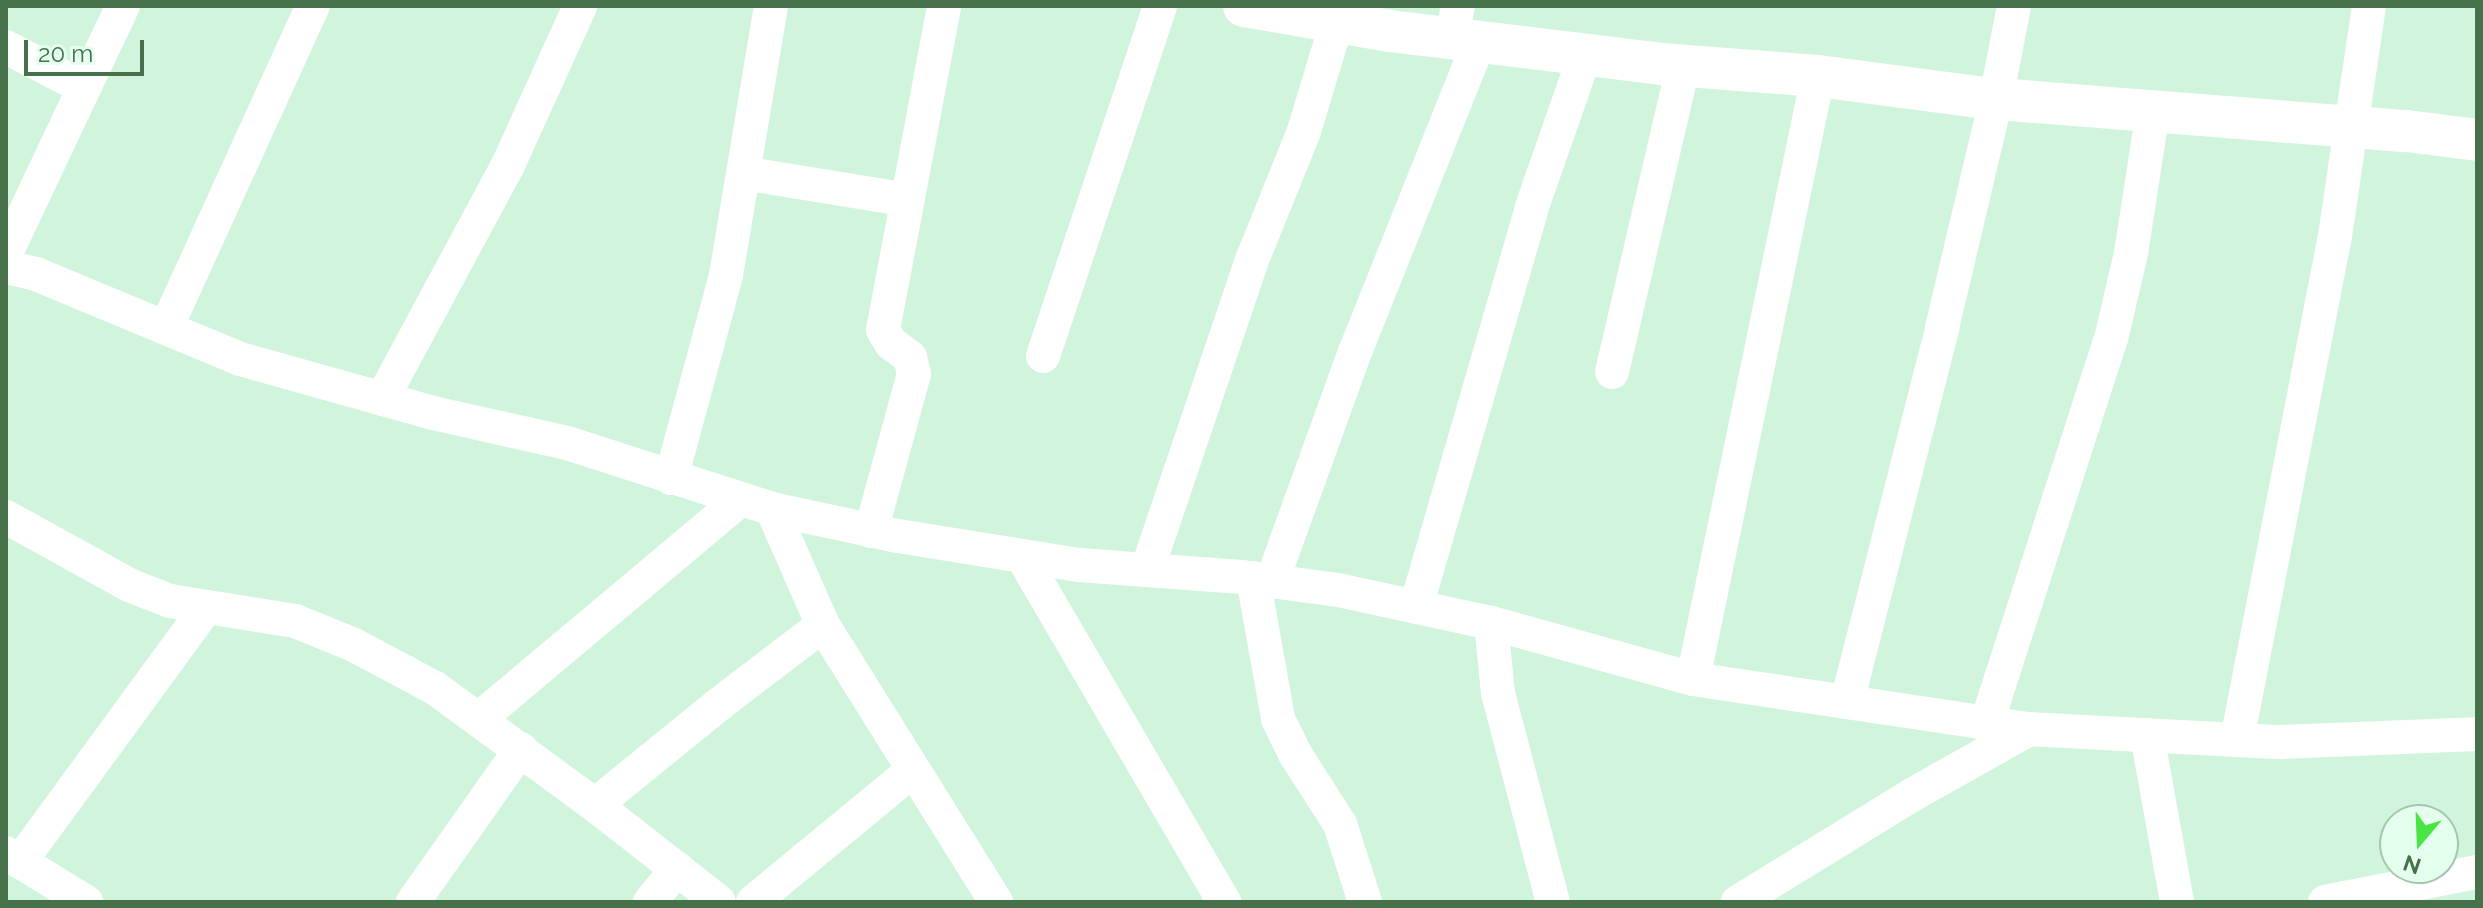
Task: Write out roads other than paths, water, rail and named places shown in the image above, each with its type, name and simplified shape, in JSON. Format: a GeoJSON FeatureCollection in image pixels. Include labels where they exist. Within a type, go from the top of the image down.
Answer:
{"type":"FeatureCollection","features":[{"type":"Feature","properties":{"kind":"street"},"geometry":{"type":"LineString","coordinates":[[6,253],[123,6]]}},
{"type":"Feature","properties":{"kind":"street"},"geometry":{"type":"LineString","coordinates":[[166,328],[313,6]]}},
{"type":"Feature","properties":{"kind":"street"},"geometry":{"type":"LineString","coordinates":[[382,399],[508,165],[580,6]]}},
{"type":"Feature","properties":{"kind":"street"},"geometry":{"type":"LineString","coordinates":[[671,478],[726,275],[771,6]]}},
{"type":"Feature","properties":{"kind":"street"},"geometry":{"type":"LineString","coordinates":[[871,531],[914,374],[910,357],[891,343],[883,330],[944,6]]}},
{"type":"Feature","properties":{"kind":"street"},"geometry":{"type":"LineString","coordinates":[[1043,356],[1160,6]]}},
{"type":"Feature","properties":{"kind":"street"},"geometry":{"type":"LineString","coordinates":[[1244,6],[1337,22],[1463,29],[1585,55],[1683,66],[1818,76],[1996,99],[2351,126],[2477,140]]}},
{"type":"Feature","properties":{"kind":"street"},"geometry":{"type":"LineString","coordinates":[[1847,702],[1996,99],[2014,6]]}},
{"type":"Feature","properties":{"kind":"street"},"geometry":{"type":"LineString","coordinates":[[2237,740],[2335,236],[2369,6]]}},
{"type":"Feature","properties":{"kind":"street"},"geometry":{"type":"LineString","coordinates":[[1147,570],[1252,260],[1304,131],[1337,22]]}},
{"type":"Feature","properties":{"kind":"street"},"geometry":{"type":"LineString","coordinates":[[1365,902],[1340,824],[1295,754],[1278,719],[1263,580],[1355,352],[1463,29]]}},
{"type":"Feature","properties":{"kind":"street"},"geometry":{"type":"LineString","coordinates":[[6,47],[83,87]]}},
{"type":"Feature","properties":{"kind":"street"},"geometry":{"type":"LineString","coordinates":[[1416,607],[1534,201],[1585,55]]}},
{"type":"Feature","properties":{"kind":"street"},"geometry":{"type":"LineString","coordinates":[[1612,372],[1683,66]]}},
{"type":"Feature","properties":{"kind":"street"},"geometry":{"type":"LineString","coordinates":[[1693,679],[1818,76]]}},
{"type":"Feature","properties":{"kind":"street"},"geometry":{"type":"LineString","coordinates":[[1987,722],[2111,339],[2131,253],[2153,111]]}},
{"type":"Feature","properties":{"kind":"street"},"geometry":{"type":"LineString","coordinates":[[743,173],[907,200]]}},
{"type":"Feature","properties":{"kind":"street"},"geometry":{"type":"LineString","coordinates":[[6,267],[36,274],[240,359],[382,399],[567,443],[756,504],[871,531],[1022,556],[1263,580],[1491,623],[1693,679],[2029,729],[2281,742],[2477,734]]}},
{"type":"Feature","properties":{"kind":"street"},"geometry":{"type":"LineString","coordinates":[[756,504],[823,625],[996,902]]}},
{"type":"Feature","properties":{"kind":"street"},"geometry":{"type":"LineString","coordinates":[[480,718],[756,504]]}},
{"type":"Feature","properties":{"kind":"street"},"geometry":{"type":"LineString","coordinates":[[6,517],[129,585],[170,601],[248,611],[295,621],[408,674],[480,718],[719,902]]}},
{"type":"Feature","properties":{"kind":"street"},"geometry":{"type":"LineString","coordinates":[[1022,556],[1224,902]]}},
{"type":"Feature","properties":{"kind":"street"},"geometry":{"type":"LineString","coordinates":[[86,902],[13,858],[206,608]]}},
{"type":"Feature","properties":{"kind":"street"},"geometry":{"type":"LineString","coordinates":[[1491,623],[1498,693],[1553,902]]}},
{"type":"Feature","properties":{"kind":"street"},"geometry":{"type":"LineString","coordinates":[[595,805],[823,625]]}},
{"type":"Feature","properties":{"kind":"street"},"geometry":{"type":"LineString","coordinates":[[1738,902],[1912,795],[2029,729]]}},
{"type":"Feature","properties":{"kind":"street"},"geometry":{"type":"LineString","coordinates":[[2147,735],[2177,902]]}},
{"type":"Feature","properties":{"kind":"street"},"geometry":{"type":"LineString","coordinates":[[413,902],[521,749]]}},
{"type":"Feature","properties":{"kind":"street"},"geometry":{"type":"LineString","coordinates":[[753,902],[913,770]]}},
{"type":"Feature","properties":{"kind":"street"},"geometry":{"type":"LineString","coordinates":[[650,902],[677,869]]}},
{"type":"Feature","properties":{"kind":"street"},"geometry":{"type":"LineString","coordinates":[[2325,902],[2477,872]]}}]}
